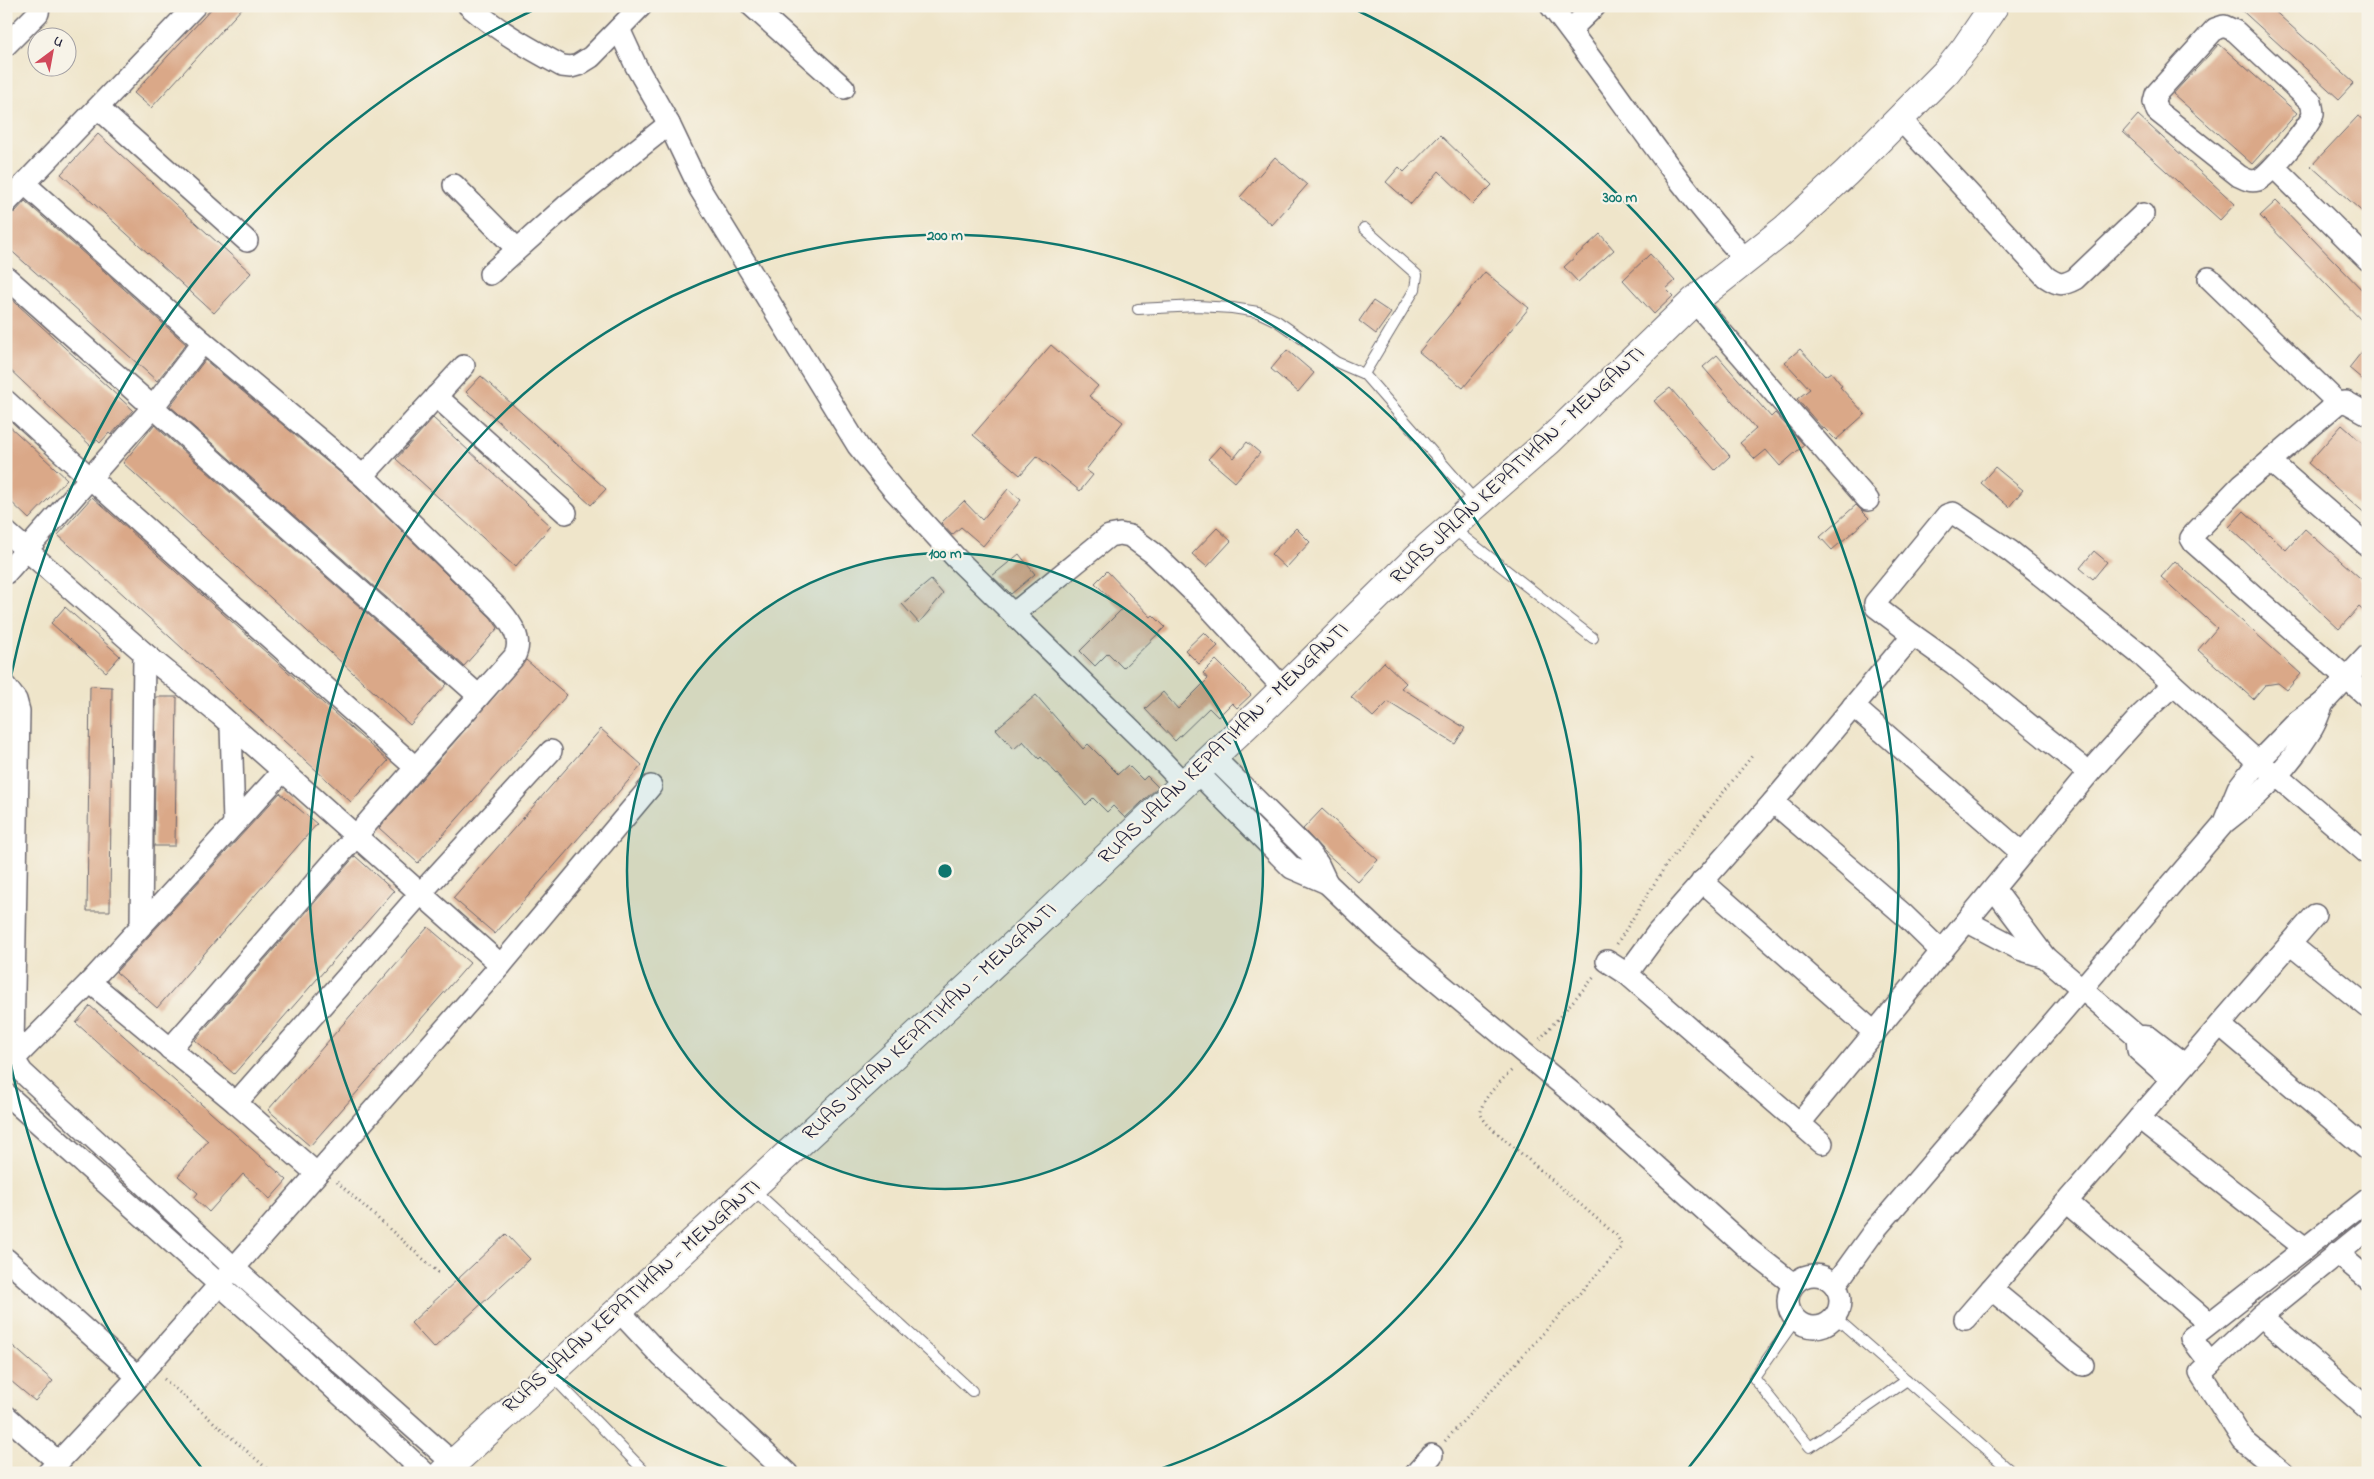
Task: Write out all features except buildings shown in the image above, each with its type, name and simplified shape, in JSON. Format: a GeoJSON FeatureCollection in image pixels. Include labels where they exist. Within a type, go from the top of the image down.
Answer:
{"type":"FeatureCollection","features":[{"type":"Feature","properties":{"kind":"main road","name":"RUAS JALAN KEPATIHAN - MENGANTI"},"geometry":{"type":"LineString","coordinates":[[451,1469],[549,1373],[1003,956],[1451,526],[1549,441],[1694,301],[1785,229],[1846,173],[1951,66],[1994,6]]}},
{"type":"Feature","properties":{"kind":"street"},"geometry":{"type":"LineString","coordinates":[[6,45],[38,13],[39,6]]}},
{"type":"Feature","properties":{"kind":"street"},"geometry":{"type":"LineString","coordinates":[[6,204],[194,6]]}},
{"type":"Feature","properties":{"kind":"street"},"geometry":{"type":"LineString","coordinates":[[469,6],[493,26],[562,66],[571,67],[591,57],[641,6]]}},
{"type":"Feature","properties":{"kind":"street"},"geometry":{"type":"LineString","coordinates":[[752,6],[844,88]]}},
{"type":"Feature","properties":{"kind":"street"},"geometry":{"type":"LineString","coordinates":[[1551,6],[1668,166],[1716,228],[1746,260]]}},
{"type":"Feature","properties":{"kind":"street"},"geometry":{"type":"LineString","coordinates":[[1570,30],[1595,6]]}},
{"type":"Feature","properties":{"kind":"street"},"geometry":{"type":"LineString","coordinates":[[2224,26],[2235,31],[2311,102],[2313,113],[2308,123],[2274,167],[2258,180],[2249,181],[2239,176],[2157,111],[2154,102],[2156,94],[2215,29],[2224,26]]}},
{"type":"Feature","properties":{"kind":"street"},"geometry":{"type":"LineString","coordinates":[[619,30],[636,66],[669,124],[700,189],[858,446],[892,488],[950,552],[1012,614],[1198,770],[1307,850],[1318,864],[1326,883],[1384,937],[1600,1116],[1747,1248],[1793,1284]]}},
{"type":"Feature","properties":{"kind":"street"},"geometry":{"type":"LineString","coordinates":[[98,108],[247,241]]}},
{"type":"Feature","properties":{"kind":"street"},"geometry":{"type":"LineString","coordinates":[[1900,119],[2046,276],[2058,285],[2075,279],[2143,214]]}},
{"type":"Feature","properties":{"kind":"street"},"geometry":{"type":"LineString","coordinates":[[490,274],[566,206],[669,124]]}},
{"type":"Feature","properties":{"kind":"street"},"geometry":{"type":"LineString","coordinates":[[2274,167],[2368,260]]}},
{"type":"Feature","properties":{"kind":"street"},"geometry":{"type":"LineString","coordinates":[[25,184],[203,342],[363,476],[500,610],[515,632],[519,646],[514,657],[415,767],[357,838],[170,1049]]}},
{"type":"Feature","properties":{"kind":"street"},"geometry":{"type":"LineString","coordinates":[[454,185],[517,249]]}},
{"type":"Feature","properties":{"kind":"street"},"geometry":{"type":"LineString","coordinates":[[6,277],[479,696]]}},
{"type":"Feature","properties":{"kind":"street"},"geometry":{"type":"LineString","coordinates":[[2209,278],[2338,404]]}},
{"type":"Feature","properties":{"kind":"street"},"geometry":{"type":"LineString","coordinates":[[1694,301],[1868,500]]}},
{"type":"Feature","properties":{"kind":"street"},"geometry":{"type":"LineString","coordinates":[[6,572],[153,407],[203,342]]}},
{"type":"Feature","properties":{"kind":"street"},"geometry":{"type":"LineString","coordinates":[[363,476],[464,366]]}},
{"type":"Feature","properties":{"kind":"street"},"geometry":{"type":"LineString","coordinates":[[436,396],[566,513]]}},
{"type":"Feature","properties":{"kind":"street"},"geometry":{"type":"LineString","coordinates":[[6,401],[415,767]]}},
{"type":"Feature","properties":{"kind":"street"},"geometry":{"type":"LineString","coordinates":[[2368,414],[2346,402],[2338,404],[2242,484],[2191,538],[2194,543],[2368,697]]}},
{"type":"Feature","properties":{"kind":"street"},"geometry":{"type":"LineString","coordinates":[[2270,461],[2368,546]]}},
{"type":"Feature","properties":{"kind":"street"},"geometry":{"type":"LineString","coordinates":[[2089,773],[1954,664],[1876,607],[1874,603],[1947,515],[1953,513],[2010,551],[2065,593],[2142,656],[2258,762],[2276,775],[2368,854]]}},
{"type":"Feature","properties":{"kind":"street"},"geometry":{"type":"LineString","coordinates":[[6,532],[144,653],[231,726],[501,965]]}},
{"type":"Feature","properties":{"kind":"street"},"geometry":{"type":"LineString","coordinates":[[1012,614],[1109,536],[1120,534],[1130,536],[1153,553],[1185,583],[1284,688]]}},
{"type":"Feature","properties":{"kind":"street"},"geometry":{"type":"LineString","coordinates":[[1627,974],[1702,881],[1773,802],[1913,635]]}},
{"type":"Feature","properties":{"kind":"street"},"geometry":{"type":"LineString","coordinates":[[140,926],[144,653]]}},
{"type":"Feature","properties":{"kind":"street"},"geometry":{"type":"LineString","coordinates":[[2224,822],[2238,788],[2258,762],[2297,722],[2322,704],[2368,655]]}},
{"type":"Feature","properties":{"kind":"street"},"geometry":{"type":"LineString","coordinates":[[1799,1124],[1968,922],[2022,853],[2089,773],[2142,714],[2173,685]]}},
{"type":"Feature","properties":{"kind":"street"},"geometry":{"type":"LineString","coordinates":[[6,687],[16,700],[19,712],[12,1047],[10,1064]]}},
{"type":"Feature","properties":{"kind":"street"},"geometry":{"type":"LineString","coordinates":[[1835,1285],[1874,1231],[2224,822],[2254,800],[2276,775],[2311,731],[2322,704]]}},
{"type":"Feature","properties":{"kind":"street"},"geometry":{"type":"LineString","coordinates":[[1853,706],[2022,853]]}},
{"type":"Feature","properties":{"kind":"street"},"geometry":{"type":"LineString","coordinates":[[231,726],[234,823]]}},
{"type":"Feature","properties":{"kind":"street"},"geometry":{"type":"LineString","coordinates":[[236,1103],[420,894],[552,751]]}},
{"type":"Feature","properties":{"kind":"street"},"geometry":{"type":"LineString","coordinates":[[10,1064],[90,982],[282,772]]}},
{"type":"Feature","properties":{"kind":"street"},"geometry":{"type":"LineString","coordinates":[[6,1416],[53,1467],[143,1371],[217,1285],[325,1177],[650,786]]}},
{"type":"Feature","properties":{"kind":"street"},"geometry":{"type":"LineString","coordinates":[[1773,802],[1903,914],[1942,952]]}},
{"type":"Feature","properties":{"kind":"street"},"geometry":{"type":"LineString","coordinates":[[1702,881],[1875,1033]]}},
{"type":"Feature","properties":{"kind":"street"},"geometry":{"type":"LineString","coordinates":[[1994,889],[2045,957],[2138,1036],[2138,1050],[2178,1072]]}},
{"type":"Feature","properties":{"kind":"street"},"geometry":{"type":"LineString","coordinates":[[1964,1320],[2315,915]]}},
{"type":"Feature","properties":{"kind":"street"},"geometry":{"type":"LineString","coordinates":[[1968,922],[2019,949],[2045,957]]}},
{"type":"Feature","properties":{"kind":"street"},"geometry":{"type":"LineString","coordinates":[[2290,944],[2368,1007]]}},
{"type":"Feature","properties":{"kind":"street"},"geometry":{"type":"LineString","coordinates":[[1606,961],[1627,974],[1822,1143]]}},
{"type":"Feature","properties":{"kind":"street"},"geometry":{"type":"LineString","coordinates":[[90,982],[325,1177]]}},
{"type":"Feature","properties":{"kind":"street"},"geometry":{"type":"LineString","coordinates":[[2220,1025],[2368,1150]]}},
{"type":"Feature","properties":{"kind":"street"},"geometry":{"type":"LineString","coordinates":[[10,1064],[22,1072],[451,1469]]}},
{"type":"Feature","properties":{"kind":"street"},"geometry":{"type":"LineString","coordinates":[[6,1094],[217,1285],[276,1335],[425,1473]]}},
{"type":"Feature","properties":{"kind":"street"},"geometry":{"type":"LineString","coordinates":[[2139,1118],[2305,1248]]}},
{"type":"Feature","properties":{"kind":"street"},"geometry":{"type":"LineString","coordinates":[[2210,1363],[2191,1338],[2368,1199]]}},
{"type":"Feature","properties":{"kind":"street"},"geometry":{"type":"LineString","coordinates":[[2066,1202],[2209,1324]]}},
{"type":"Feature","properties":{"kind":"street"},"geometry":{"type":"LineString","coordinates":[[2283,1473],[2243,1440],[2200,1373],[2261,1316],[2368,1229]]}},
{"type":"Feature","properties":{"kind":"street"},"geometry":{"type":"LineString","coordinates":[[2337,1253],[2368,1279]]}},
{"type":"Feature","properties":{"kind":"street"},"geometry":{"type":"LineString","coordinates":[[6,1259],[143,1371]]}},
{"type":"Feature","properties":{"kind":"street"},"geometry":{"type":"LineString","coordinates":[[1813,1274],[1829,1279],[1835,1285],[1840,1302],[1834,1318],[1820,1326],[1803,1324],[1796,1319],[1788,1304],[1790,1289],[1793,1284],[1803,1276],[1813,1274]]}},
{"type":"Feature","properties":{"kind":"street"},"geometry":{"type":"LineString","coordinates":[[1991,1289],[2082,1365]]}},
{"type":"Feature","properties":{"kind":"street"},"geometry":{"type":"LineString","coordinates":[[618,1311],[662,1357],[787,1473]]}},
{"type":"Feature","properties":{"kind":"street"},"geometry":{"type":"LineString","coordinates":[[2261,1316],[2368,1409]]}},
{"type":"Feature","properties":{"kind":"street"},"geometry":{"type":"LineString","coordinates":[[1416,1473],[1432,1455]]}},
{"type":"Feature","properties":{"kind":"lane"},"geometry":{"type":"LineString","coordinates":[[1364,228],[1417,276],[1418,281],[1364,374]]}},
{"type":"Feature","properties":{"kind":"lane"},"geometry":{"type":"LineString","coordinates":[[1138,309],[1196,306],[1232,308],[1258,312],[1276,321],[1336,362],[1364,374],[1477,503]]}},
{"type":"Feature","properties":{"kind":"lane"},"geometry":{"type":"LineString","coordinates":[[1451,526],[1593,638]]}},
{"type":"Feature","properties":{"kind":"lane"},"geometry":{"type":"LineString","coordinates":[[752,1188],[972,1391]]}},
{"type":"Feature","properties":{"kind":"lane"},"geometry":{"type":"LineString","coordinates":[[1834,1318],[2013,1473]]}},
{"type":"Feature","properties":{"kind":"lane"},"geometry":{"type":"LineString","coordinates":[[1796,1319],[1754,1378],[1810,1447],[1907,1380]]}},
{"type":"Feature","properties":{"kind":"lane"},"geometry":{"type":"LineString","coordinates":[[549,1373],[646,1473]]}},
{"type":"Feature","properties":{"kind":"path"},"geometry":{"type":"LineString","coordinates":[[1432,1455],[1621,1248],[1620,1241],[1616,1236],[1488,1125],[1482,1117],[1481,1110],[1484,1102],[1499,1083],[1526,1056],[1606,961],[1666,864],[1752,756]]}},
{"type":"Feature","properties":{"kind":"path"},"geometry":{"type":"LineString","coordinates":[[325,1177],[440,1274]]}},
{"type":"Feature","properties":{"kind":"path"},"geometry":{"type":"LineString","coordinates":[[143,1371],[272,1473]]}}]}
